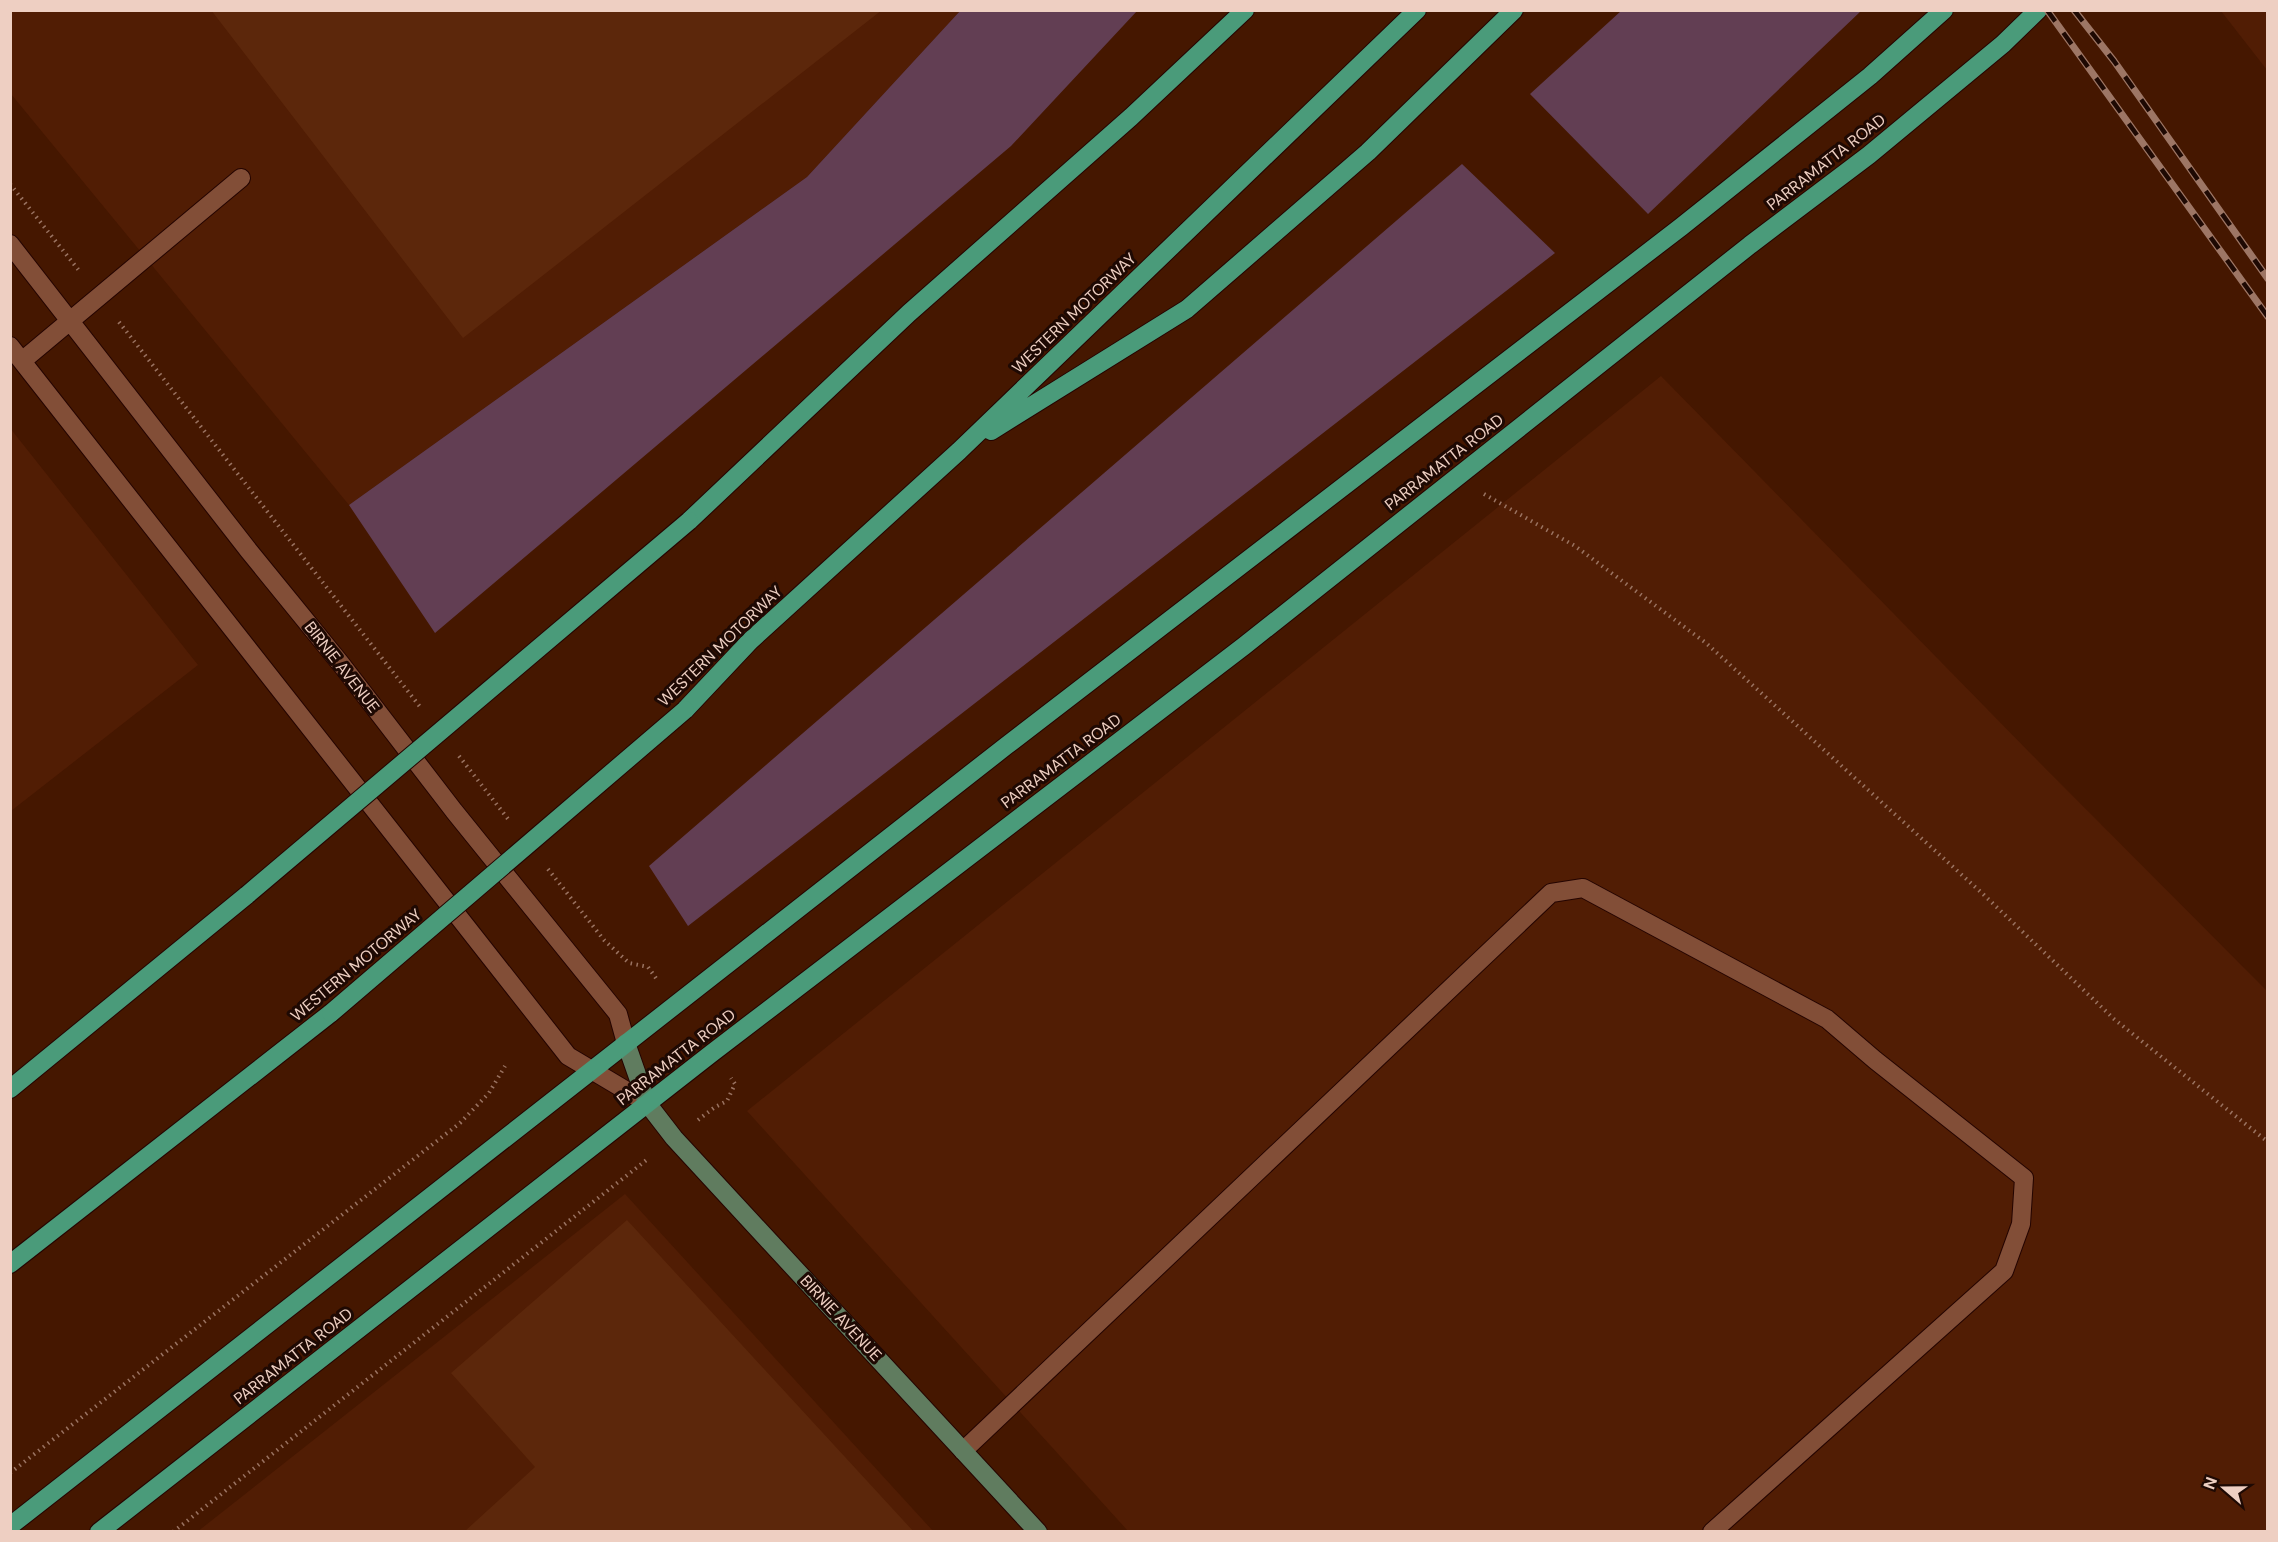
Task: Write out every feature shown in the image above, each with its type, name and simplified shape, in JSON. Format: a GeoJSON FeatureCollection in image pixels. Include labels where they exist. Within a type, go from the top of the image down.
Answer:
{"type":"FeatureCollection","features":[{"type":"Feature","properties":{"kind":"highway"},"geometry":{"type":"LineString","coordinates":[[10,1089],[247,895],[689,521],[909,314],[1131,117],[1245,10]]}},
{"type":"Feature","properties":{"kind":"highway","name":"WESTERN MOTORWAY"},"geometry":{"type":"LineString","coordinates":[[10,1264],[331,1013],[684,710],[750,641],[959,451],[1417,10]]}},
{"type":"Feature","properties":{"kind":"highway"},"geometry":{"type":"LineString","coordinates":[[959,451],[1187,309],[1368,152],[1514,10]]}},
{"type":"Feature","properties":{"kind":"highway"},"geometry":{"type":"LineString","coordinates":[[10,1526],[1006,746],[1681,227],[1870,76],[1944,10]]}},
{"type":"Feature","properties":{"kind":"highway","name":"PARRAMATTA ROAD"},"geometry":{"type":"LineString","coordinates":[[99,1532],[647,1103],[1244,646],[1750,245],[1869,155],[2003,44],[2038,10]]}},
{"type":"Feature","properties":{"kind":"main road","name":"BIRNIE AVENUE"},"geometry":{"type":"LineString","coordinates":[[626,1043],[647,1103],[674,1138],[1038,1532]]}},
{"type":"Feature","properties":{"kind":"street"},"geometry":{"type":"LineString","coordinates":[[22,361],[241,178]]}},
{"type":"Feature","properties":{"kind":"street","name":"BIRNIE AVENUE"},"geometry":{"type":"LineString","coordinates":[[10,244],[454,811],[618,1014],[626,1043]]}},
{"type":"Feature","properties":{"kind":"street","name":"BIRNIE AVENUE"},"geometry":{"type":"LineString","coordinates":[[10,346],[568,1056],[647,1103]]}},
{"type":"Feature","properties":{"kind":"street"},"geometry":{"type":"LineString","coordinates":[[963,1451],[1551,893],[1583,888],[1827,1019],[2024,1178],[2021,1224],[2004,1271],[1712,1532]]}},
{"type":"Feature","properties":{"kind":"path"},"geometry":{"type":"LineString","coordinates":[[10,184],[428,716]]}},
{"type":"Feature","properties":{"kind":"path"},"geometry":{"type":"LineString","coordinates":[[1464,472],[1487,496],[1575,546],[1706,643],[1984,895],[2115,1019],[2268,1142]]}},
{"type":"Feature","properties":{"kind":"path"},"geometry":{"type":"LineString","coordinates":[[457,753],[516,828]]}},
{"type":"Feature","properties":{"kind":"path"},"geometry":{"type":"LineString","coordinates":[[545,865],[604,940],[628,963],[648,968]]}},
{"type":"Feature","properties":{"kind":"path"},"geometry":{"type":"LineString","coordinates":[[10,1473],[460,1123],[489,1093],[505,1066]]}},
{"type":"Feature","properties":{"kind":"path"},"geometry":{"type":"LineString","coordinates":[[715,1107],[727,1101],[735,1084],[728,1073]]}},
{"type":"Feature","properties":{"kind":"path"},"geometry":{"type":"LineString","coordinates":[[173,1532],[627,1175]]}},
{"type":"Feature","properties":{"kind":"shaded area"},"geometry":{"type":"Polygon","coordinates":[[[10,11],[960,11],[807,177],[349,505],[11,94],[10,11]]]}},
{"type":"Feature","properties":{"kind":"shaded area"},"geometry":{"type":"Polygon","coordinates":[[[960,11],[1137,11],[1011,146],[435,633],[349,505],[807,177],[960,11]]]}},
{"type":"Feature","properties":{"kind":"shaded area"},"geometry":{"type":"Polygon","coordinates":[[[1621,11],[1861,11],[1648,214],[1530,94],[1621,11]]]}},
{"type":"Feature","properties":{"kind":"shaded area"},"geometry":{"type":"Polygon","coordinates":[[[2221,11],[2267,11],[2267,70],[2221,11]]]}},
{"type":"Feature","properties":{"kind":"shaded area"},"geometry":{"type":"Polygon","coordinates":[[[1462,164],[1555,253],[688,926],[649,866],[1462,164]]]}},
{"type":"Feature","properties":{"kind":"shaded area"},"geometry":{"type":"Polygon","coordinates":[[[1661,376],[2267,991],[2267,1531],[1128,1531],[747,1111],[1661,376]]]}},
{"type":"Feature","properties":{"kind":"shaded area"},"geometry":{"type":"Polygon","coordinates":[[[10,428],[198,665],[11,811],[10,811],[10,428]]]}},
{"type":"Feature","properties":{"kind":"shaded area"},"geometry":{"type":"Polygon","coordinates":[[[625,1194],[933,1531],[197,1532],[625,1194]]]}},
{"type":"Feature","properties":{"kind":"building"},"geometry":{"type":"Polygon","coordinates":[[[211,10],[882,10],[463,338],[211,10]]]}},
{"type":"Feature","properties":{"kind":"building"},"geometry":{"type":"Polygon","coordinates":[[[627,1220],[914,1532],[464,1532],[535,1467],[451,1373],[627,1220]]]}},
{"type":"Feature","properties":{"kind":"railway"},"geometry":{"type":"LineString","coordinates":[[2047,10],[2268,317]]}},
{"type":"Feature","properties":{"kind":"railway"},"geometry":{"type":"LineString","coordinates":[[2074,10],[2114,61],[2268,279]]}}]}
